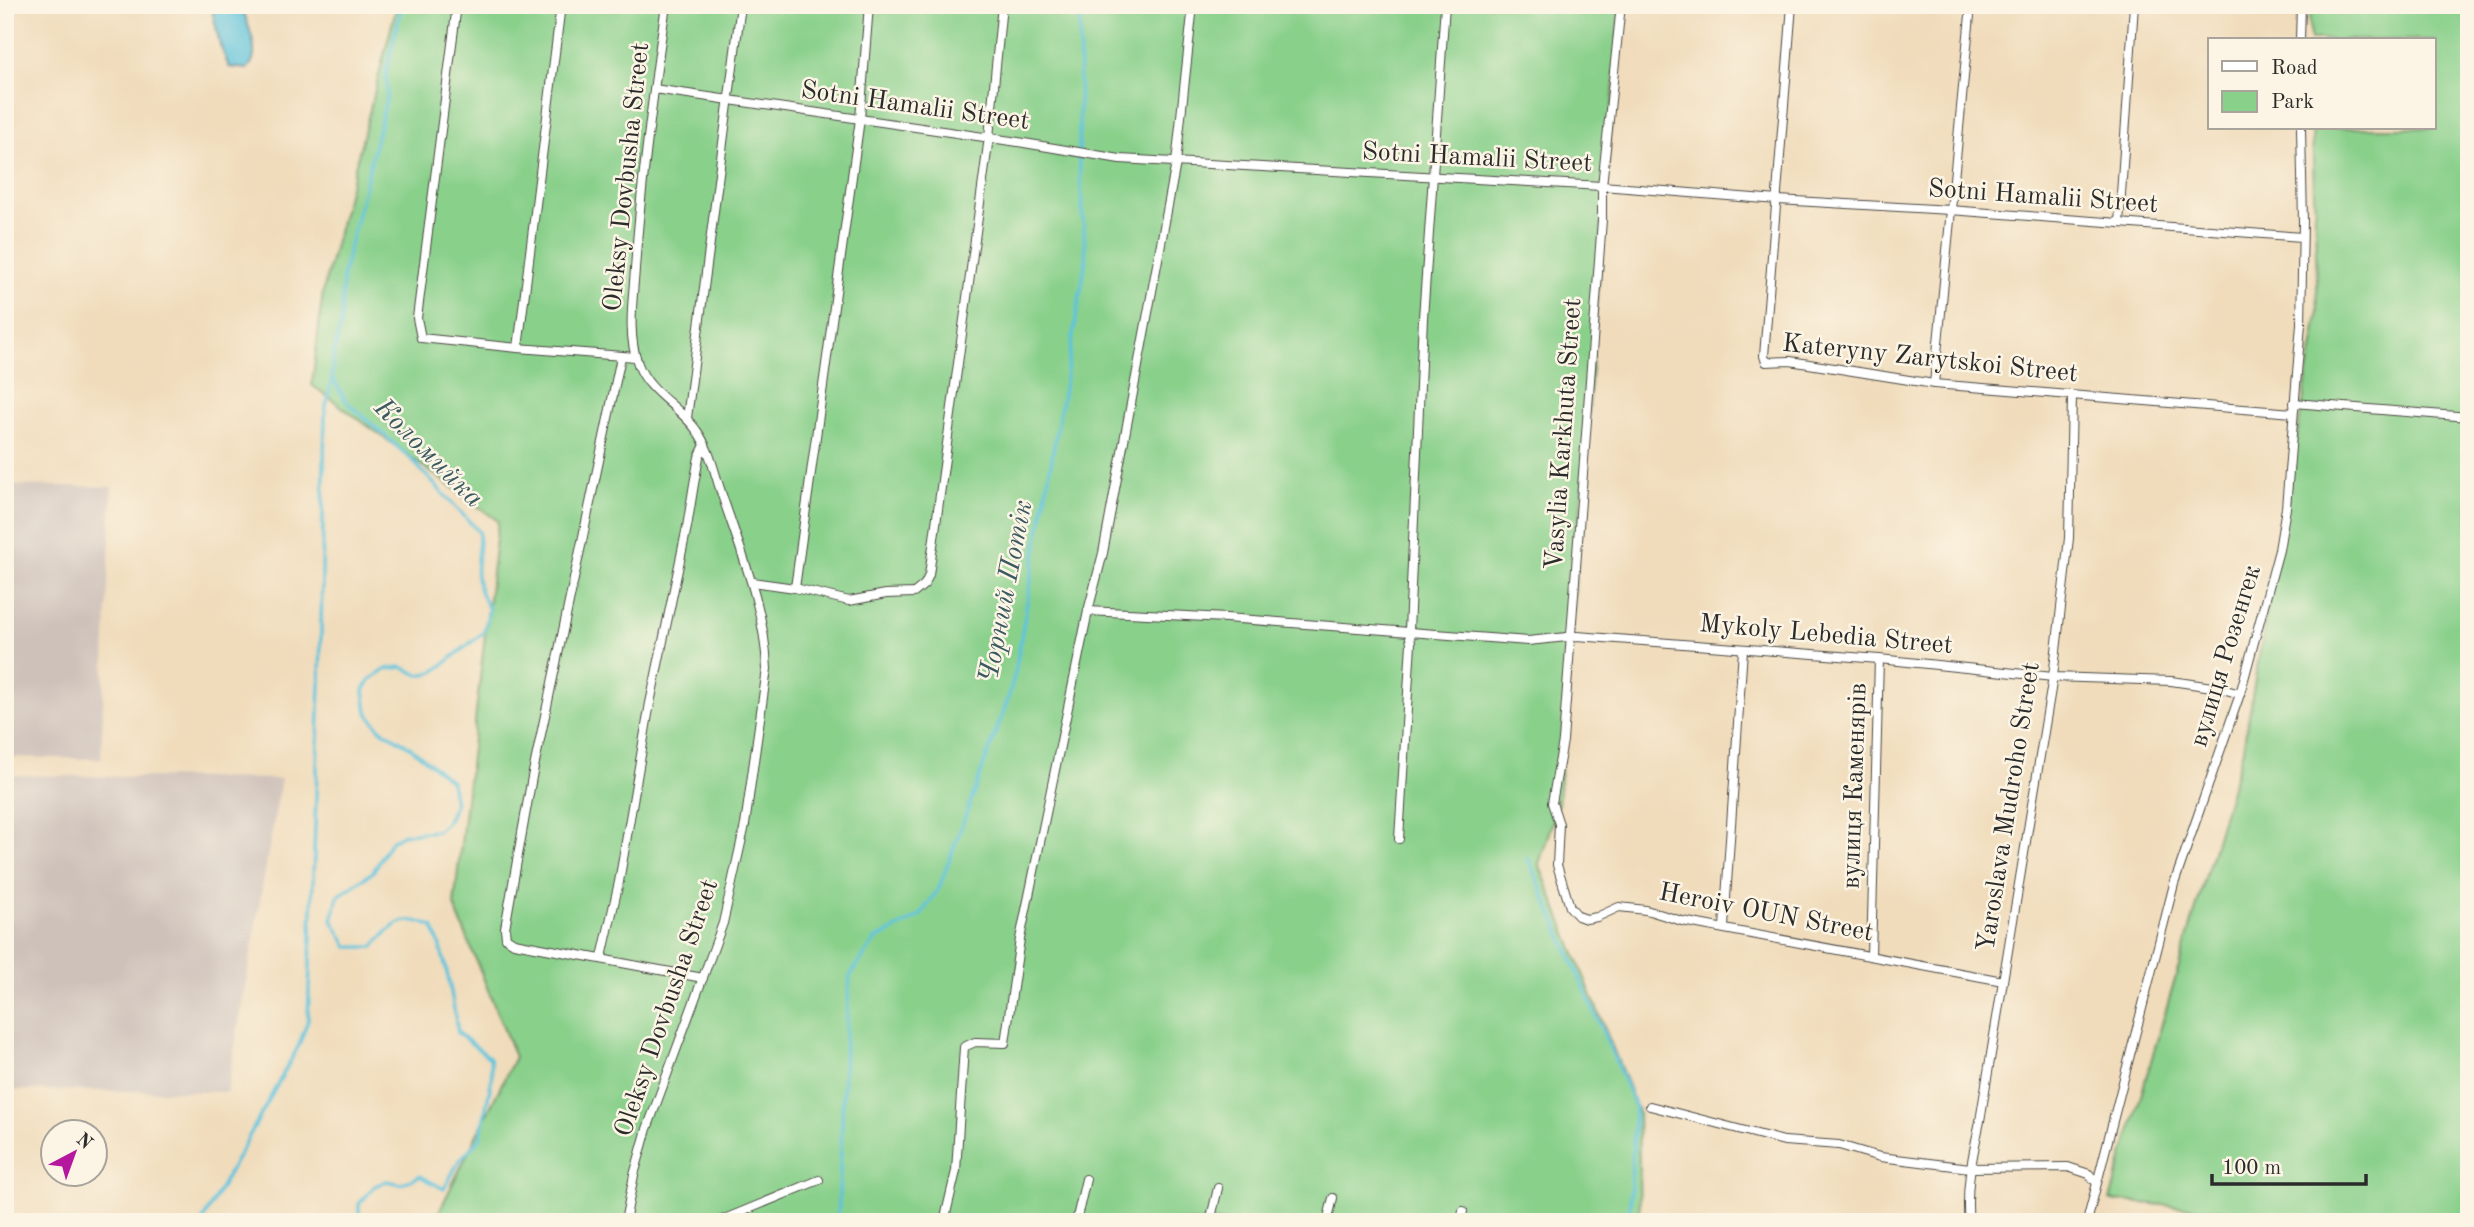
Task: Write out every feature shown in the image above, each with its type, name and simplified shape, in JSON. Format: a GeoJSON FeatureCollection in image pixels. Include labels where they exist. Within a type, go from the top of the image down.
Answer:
{"type":"FeatureCollection","features":[{"type":"Feature","properties":{"kind":"street"},"geometry":{"type":"LineString","coordinates":[[457,5],[417,318],[421,338],[621,357],[636,356]]}},
{"type":"Feature","properties":{"kind":"street"},"geometry":{"type":"LineString","coordinates":[[518,348],[561,5]]}},
{"type":"Feature","properties":{"kind":"street","name":"Oleksy Dovbusha Street"},"geometry":{"type":"LineString","coordinates":[[625,1222],[647,1129],[723,923],[745,825],[766,678],[765,645],[752,582],[705,445],[687,418],[654,388],[643,374],[636,356],[633,311],[639,216],[666,5]]}},
{"type":"Feature","properties":{"kind":"street"},"geometry":{"type":"LineString","coordinates":[[687,418],[741,5]]}},
{"type":"Feature","properties":{"kind":"street"},"geometry":{"type":"LineString","coordinates":[[795,588],[859,119],[869,5]]}},
{"type":"Feature","properties":{"kind":"street"},"geometry":{"type":"LineString","coordinates":[[752,582],[795,588],[849,601],[886,594],[914,593],[925,584],[950,428],[956,366],[989,137],[1002,5]]}},
{"type":"Feature","properties":{"kind":"street"},"geometry":{"type":"LineString","coordinates":[[944,1222],[956,1171],[962,1053],[968,1043],[1005,1043],[1022,930],[1088,611],[1106,540],[1175,163],[1193,5]]}},
{"type":"Feature","properties":{"kind":"street"},"geometry":{"type":"LineString","coordinates":[[1399,839],[1422,337],[1446,5]]}},
{"type":"Feature","properties":{"kind":"street","name":"Vasylia Karkhuta Street"},"geometry":{"type":"LineString","coordinates":[[1557,865],[1559,824],[1552,803],[1563,741],[1602,186],[1621,5]]}},
{"type":"Feature","properties":{"kind":"street"},"geometry":{"type":"LineString","coordinates":[[1778,200],[1792,5]]}},
{"type":"Feature","properties":{"kind":"street"},"geometry":{"type":"LineString","coordinates":[[1934,384],[1972,5]]}},
{"type":"Feature","properties":{"kind":"street"},"geometry":{"type":"LineString","coordinates":[[2119,223],[2134,5]]}},
{"type":"Feature","properties":{"kind":"street"},"geometry":{"type":"LineString","coordinates":[[2300,38],[2301,5]]}},
{"type":"Feature","properties":{"kind":"street","name":"Sotni Hamalii Street"},"geometry":{"type":"LineString","coordinates":[[654,89],[989,137],[1120,159],[1602,186],[2302,237]]}},
{"type":"Feature","properties":{"kind":"street","name":"вулиця Розенгек"},"geometry":{"type":"LineString","coordinates":[[2087,1222],[2174,884],[2240,694],[2279,550],[2286,508],[2301,324],[2301,130]]}},
{"type":"Feature","properties":{"kind":"street","name":"Kateryny Zarytskoi Street"},"geometry":{"type":"LineString","coordinates":[[1778,200],[1764,356],[1766,362],[1790,361],[1934,384],[2293,413]]}},
{"type":"Feature","properties":{"kind":"street"},"geometry":{"type":"LineString","coordinates":[[621,357],[530,791],[505,928],[506,937],[514,943],[602,957],[703,978]]}},
{"type":"Feature","properties":{"kind":"street","name":"Yaroslava Mudroho Street"},"geometry":{"type":"LineString","coordinates":[[1969,1222],[1967,1197],[1970,1168],[2053,677],[2069,538],[2072,397]]}},
{"type":"Feature","properties":{"kind":"street"},"geometry":{"type":"LineString","coordinates":[[2294,403],[2469,417]]}},
{"type":"Feature","properties":{"kind":"street"},"geometry":{"type":"LineString","coordinates":[[602,957],[619,882],[650,702],[699,457],[705,445]]}},
{"type":"Feature","properties":{"kind":"street","name":"Mykoly Lebedia Street"},"geometry":{"type":"LineString","coordinates":[[1088,611],[1528,641],[1570,636],[1879,659],[2053,677],[2171,681],[2240,694]]}},
{"type":"Feature","properties":{"kind":"street"},"geometry":{"type":"LineString","coordinates":[[1724,927],[1743,650]]}},
{"type":"Feature","properties":{"kind":"street","name":"вулиця Каменярів"},"geometry":{"type":"LineString","coordinates":[[1871,956],[1879,659]]}},
{"type":"Feature","properties":{"kind":"street","name":"Heroiv OUN Street"},"geometry":{"type":"LineString","coordinates":[[1557,865],[1570,907],[1581,917],[1591,919],[1615,908],[1646,910],[1682,921],[2003,981]]}},
{"type":"Feature","properties":{"kind":"street"},"geometry":{"type":"LineString","coordinates":[[1650,1106],[1784,1141],[1839,1145],[1880,1157],[1970,1168],[2067,1167],[2089,1174],[2096,1182]]}},
{"type":"Feature","properties":{"kind":"street"},"geometry":{"type":"LineString","coordinates":[[1076,1222],[1086,1179]]}},
{"type":"Feature","properties":{"kind":"street"},"geometry":{"type":"LineString","coordinates":[[717,1222],[819,1180]]}},
{"type":"Feature","properties":{"kind":"street"},"geometry":{"type":"LineString","coordinates":[[1210,1222],[1218,1188]]}},
{"type":"Feature","properties":{"kind":"street"},"geometry":{"type":"LineString","coordinates":[[1327,1222],[1333,1198]]}},
{"type":"Feature","properties":{"kind":"street"},"geometry":{"type":"LineString","coordinates":[[1461,1222],[1463,1211]]}},
{"type":"Feature","properties":{"kind":"shaded area"},"geometry":{"type":"Polygon","coordinates":[[[5,485],[112,487],[101,759],[5,757],[5,485]]]}},
{"type":"Feature","properties":{"kind":"shaded area"},"geometry":{"type":"Polygon","coordinates":[[[5,775],[281,779],[227,1092],[5,1090],[5,775]]]}},
{"type":"Feature","properties":{"kind":"green space"},"geometry":{"type":"Polygon","coordinates":[[[397,5],[1620,5],[1558,804],[1539,864],[1638,1111],[1640,1222],[434,1222],[515,1057],[454,905],[498,521],[312,385],[323,291],[397,5]]]}},
{"type":"Feature","properties":{"kind":"green space"},"geometry":{"type":"Polygon","coordinates":[[[2309,5],[2469,5],[2469,1222],[2449,1222],[2447,1219],[2346,1222],[2110,1200],[2243,749],[2318,315],[2312,130],[2436,130],[2436,38],[2310,38],[2309,5]]]}},
{"type":"Feature","properties":{"kind":"water"},"geometry":{"type":"Polygon","coordinates":[[[211,5],[242,5],[254,47],[252,63],[247,69],[229,67],[220,45],[211,5]]]}},
{"type":"Feature","properties":{"kind":"waterway","name":"Коломийка"},"geometry":{"type":"LineString","coordinates":[[359,1222],[359,1204],[375,1186],[386,1181],[401,1184],[420,1176],[444,1189],[459,1161],[480,1138],[492,1078],[490,1058],[458,1033],[445,966],[433,927],[406,921],[393,927],[373,947],[348,947],[332,920],[338,896],[373,872],[391,841],[404,834],[437,831],[446,823],[455,804],[451,781],[410,747],[380,729],[367,712],[364,690],[371,679],[387,669],[402,667],[419,675],[434,672],[484,632],[489,609],[477,579],[479,532],[411,459],[346,401],[332,377],[341,324],[343,274],[387,96],[386,72],[402,5]]}},
{"type":"Feature","properties":{"kind":"waterway","name":"Чорний Потік"},"geometry":{"type":"LineString","coordinates":[[838,1222],[850,976],[875,940],[920,916],[939,888],[1007,702],[1015,673],[1086,260],[1079,161],[1080,5]]}},
{"type":"Feature","properties":{"kind":"waterway"},"geometry":{"type":"LineString","coordinates":[[202,1222],[299,1045],[308,1020],[320,684],[325,411],[332,379]]}},
{"type":"Feature","properties":{"kind":"waterway"},"geometry":{"type":"LineString","coordinates":[[1528,858],[1635,1106],[1629,1222]]}}]}
